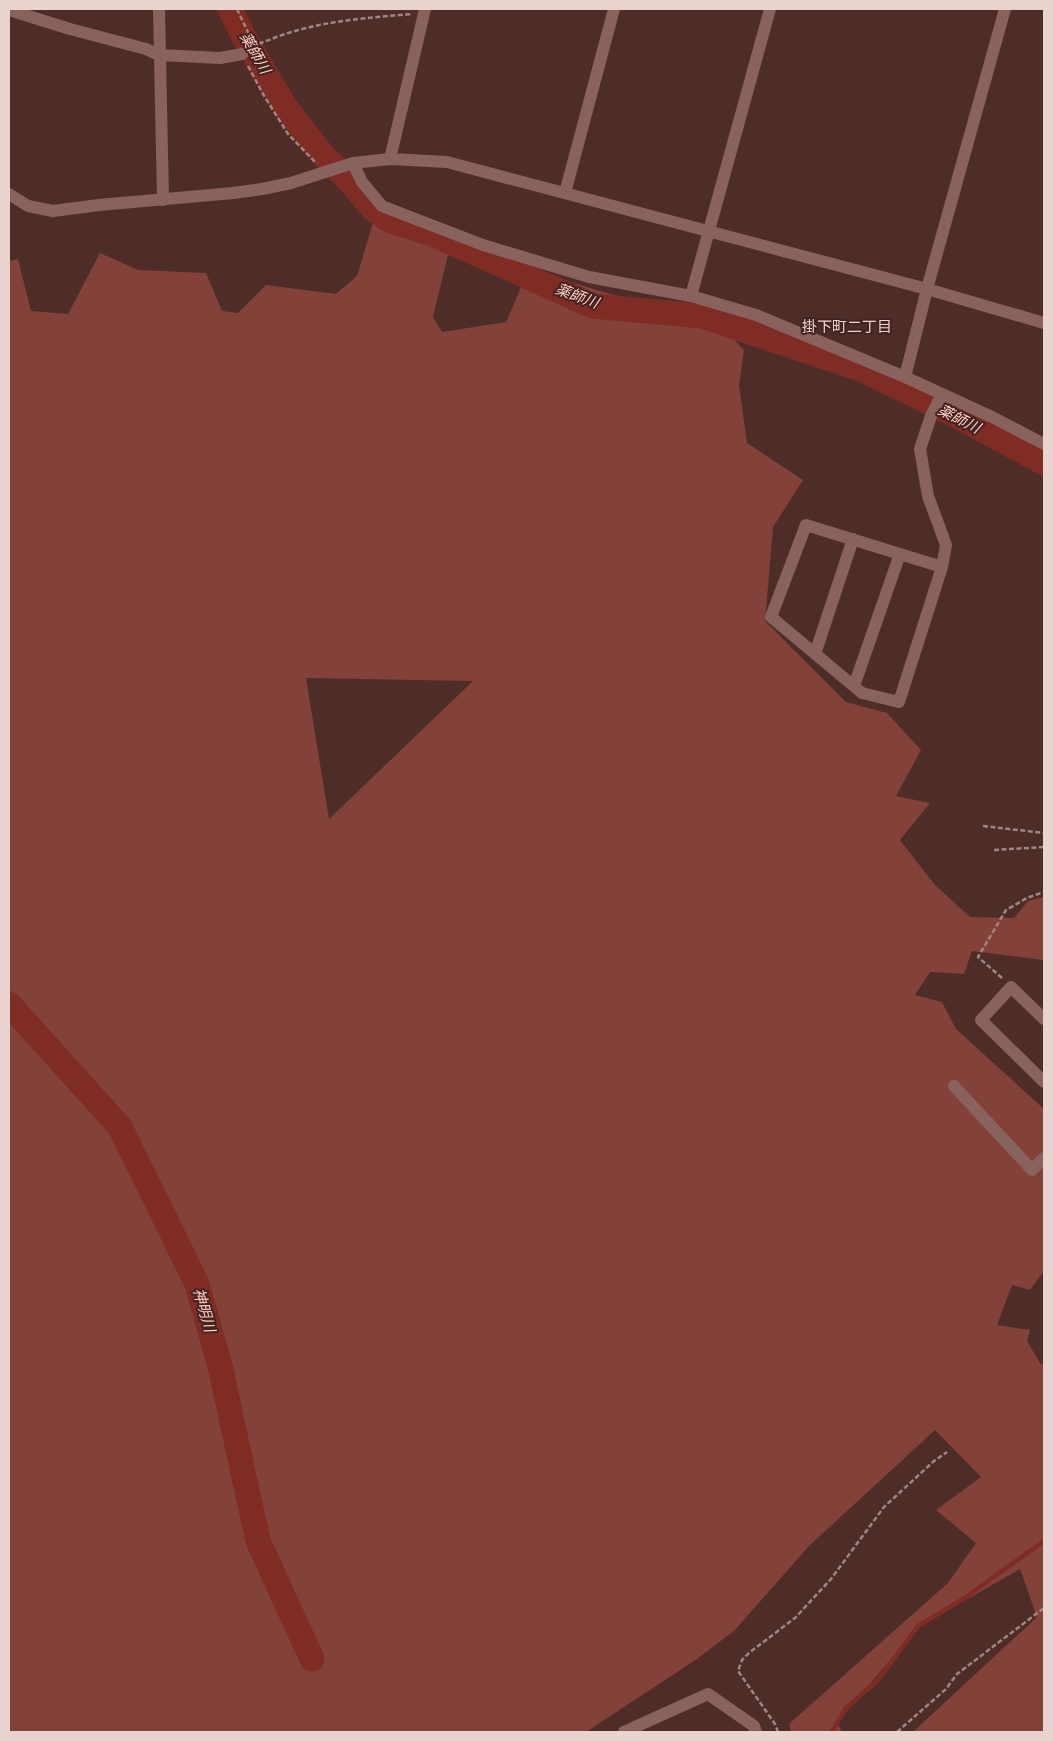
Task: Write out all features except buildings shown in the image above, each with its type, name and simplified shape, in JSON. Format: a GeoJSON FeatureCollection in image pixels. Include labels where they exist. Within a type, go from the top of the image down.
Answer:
{"type":"FeatureCollection","features":[{"type":"Feature","properties":{"kind":"street"},"geometry":{"type":"LineString","coordinates":[[159,9],[163,200]]}},
{"type":"Feature","properties":{"kind":"street"},"geometry":{"type":"LineString","coordinates":[[565,193],[614,9]]}},
{"type":"Feature","properties":{"kind":"street"},"geometry":{"type":"LineString","coordinates":[[691,296],[770,9]]}},
{"type":"Feature","properties":{"kind":"street"},"geometry":{"type":"LineString","coordinates":[[905,377],[927,289],[1005,9]]}},
{"type":"Feature","properties":{"kind":"street"},"geometry":{"type":"LineString","coordinates":[[9,10],[70,29],[146,49],[159,55],[220,58],[242,54]]}},
{"type":"Feature","properties":{"kind":"street"},"geometry":{"type":"LineString","coordinates":[[390,159],[425,11]]}},
{"type":"Feature","properties":{"kind":"street"},"geometry":{"type":"LineString","coordinates":[[9,194],[28,206],[53,211],[262,189],[291,183],[353,163],[390,159],[447,162],[927,289],[1044,323]]}},
{"type":"Feature","properties":{"kind":"street"},"geometry":{"type":"LineString","coordinates":[[353,163],[362,182],[382,206],[405,216],[482,245],[589,276],[691,296],[756,314],[905,377],[992,417],[1044,444]]}},
{"type":"Feature","properties":{"kind":"street"},"geometry":{"type":"LineString","coordinates":[[942,394],[931,416],[920,449],[928,496],[946,545],[942,567],[900,702],[862,693],[771,617],[806,525],[942,567]]}},
{"type":"Feature","properties":{"kind":"street"},"geometry":{"type":"LineString","coordinates":[[815,654],[853,539]]}},
{"type":"Feature","properties":{"kind":"street"},"geometry":{"type":"LineString","coordinates":[[854,686],[900,554]]}},
{"type":"Feature","properties":{"kind":"street"},"geometry":{"type":"LineString","coordinates":[[1044,1019],[1011,987],[981,1020],[1044,1082]]}},
{"type":"Feature","properties":{"kind":"street"},"geometry":{"type":"LineString","coordinates":[[954,1086],[1032,1170],[1044,1158]]}},
{"type":"Feature","properties":{"kind":"street"},"geometry":{"type":"LineString","coordinates":[[624,1732],[708,1694],[754,1726],[756,1732]]}},
{"type":"Feature","properties":{"kind":"path"},"geometry":{"type":"LineString","coordinates":[[236,9],[254,45],[306,28],[353,19],[425,11]]}},
{"type":"Feature","properties":{"kind":"path"},"geometry":{"type":"LineString","coordinates":[[242,54],[263,94],[288,134],[312,158],[322,173]]}},
{"type":"Feature","properties":{"kind":"path"},"geometry":{"type":"LineString","coordinates":[[983,826],[1044,833]]}},
{"type":"Feature","properties":{"kind":"path"},"geometry":{"type":"LineString","coordinates":[[994,850],[1044,847]]}},
{"type":"Feature","properties":{"kind":"path"},"geometry":{"type":"LineString","coordinates":[[1011,987],[978,957],[1006,910],[1027,898],[1044,892]]}},
{"type":"Feature","properties":{"kind":"path"},"geometry":{"type":"LineString","coordinates":[[778,1732],[775,1724],[738,1671],[742,1660],[796,1618],[831,1579],[884,1507],[934,1461],[947,1452]]}},
{"type":"Feature","properties":{"kind":"path"},"geometry":{"type":"LineString","coordinates":[[897,1732],[946,1689],[957,1674],[1044,1608]]}},
{"type":"Feature","properties":{"kind":"shaded area"},"geometry":{"type":"Polygon","coordinates":[[[375,216],[452,238],[433,317],[442,332],[506,322],[522,285],[554,277],[723,328],[744,350],[739,385],[747,443],[803,480],[773,527],[765,621],[846,702],[887,713],[921,750],[896,796],[930,803],[900,840],[935,885],[970,917],[1014,918],[1028,901],[1044,897],[1044,960],[972,951],[964,974],[930,972],[915,995],[942,1002],[956,1029],[1044,1109],[1044,1271],[1030,1290],[1012,1285],[997,1325],[1030,1330],[1027,1341],[1040,1363],[1044,1365],[1044,1732],[913,1732],[1037,1617],[1020,1569],[918,1627],[837,1723],[842,1732],[791,1732],[789,1724],[948,1583],[976,1543],[936,1510],[981,1477],[935,1430],[809,1546],[735,1630],[697,1659],[586,1732],[9,1732],[9,261],[18,259],[31,311],[68,314],[100,253],[138,270],[206,273],[222,311],[238,313],[266,285],[336,294],[357,276],[375,216]],[[306,678],[329,819],[472,682],[306,678]]]}},
{"type":"Feature","properties":{"kind":"waterway","name":"薬師川"},"geometry":{"type":"LineString","coordinates":[[230,9],[244,37],[286,108],[322,154],[353,185],[373,209],[389,220],[432,234],[593,306],[702,316],[863,370],[959,417],[1044,463]]}},
{"type":"Feature","properties":{"kind":"waterway","name":"神明川"},"geometry":{"type":"LineString","coordinates":[[9,1004],[120,1127],[197,1284],[220,1366],[258,1541],[312,1659]]}},
{"type":"Feature","properties":{"kind":"waterway"},"geometry":{"type":"LineString","coordinates":[[832,1732],[845,1709],[878,1680],[918,1626],[963,1599],[1044,1541]]}},
{"type":"Feature","properties":{"kind":"district","name":"掛下町二丁目"},"geometry":{"type":"Point","coordinates":[847,327]}}]}
